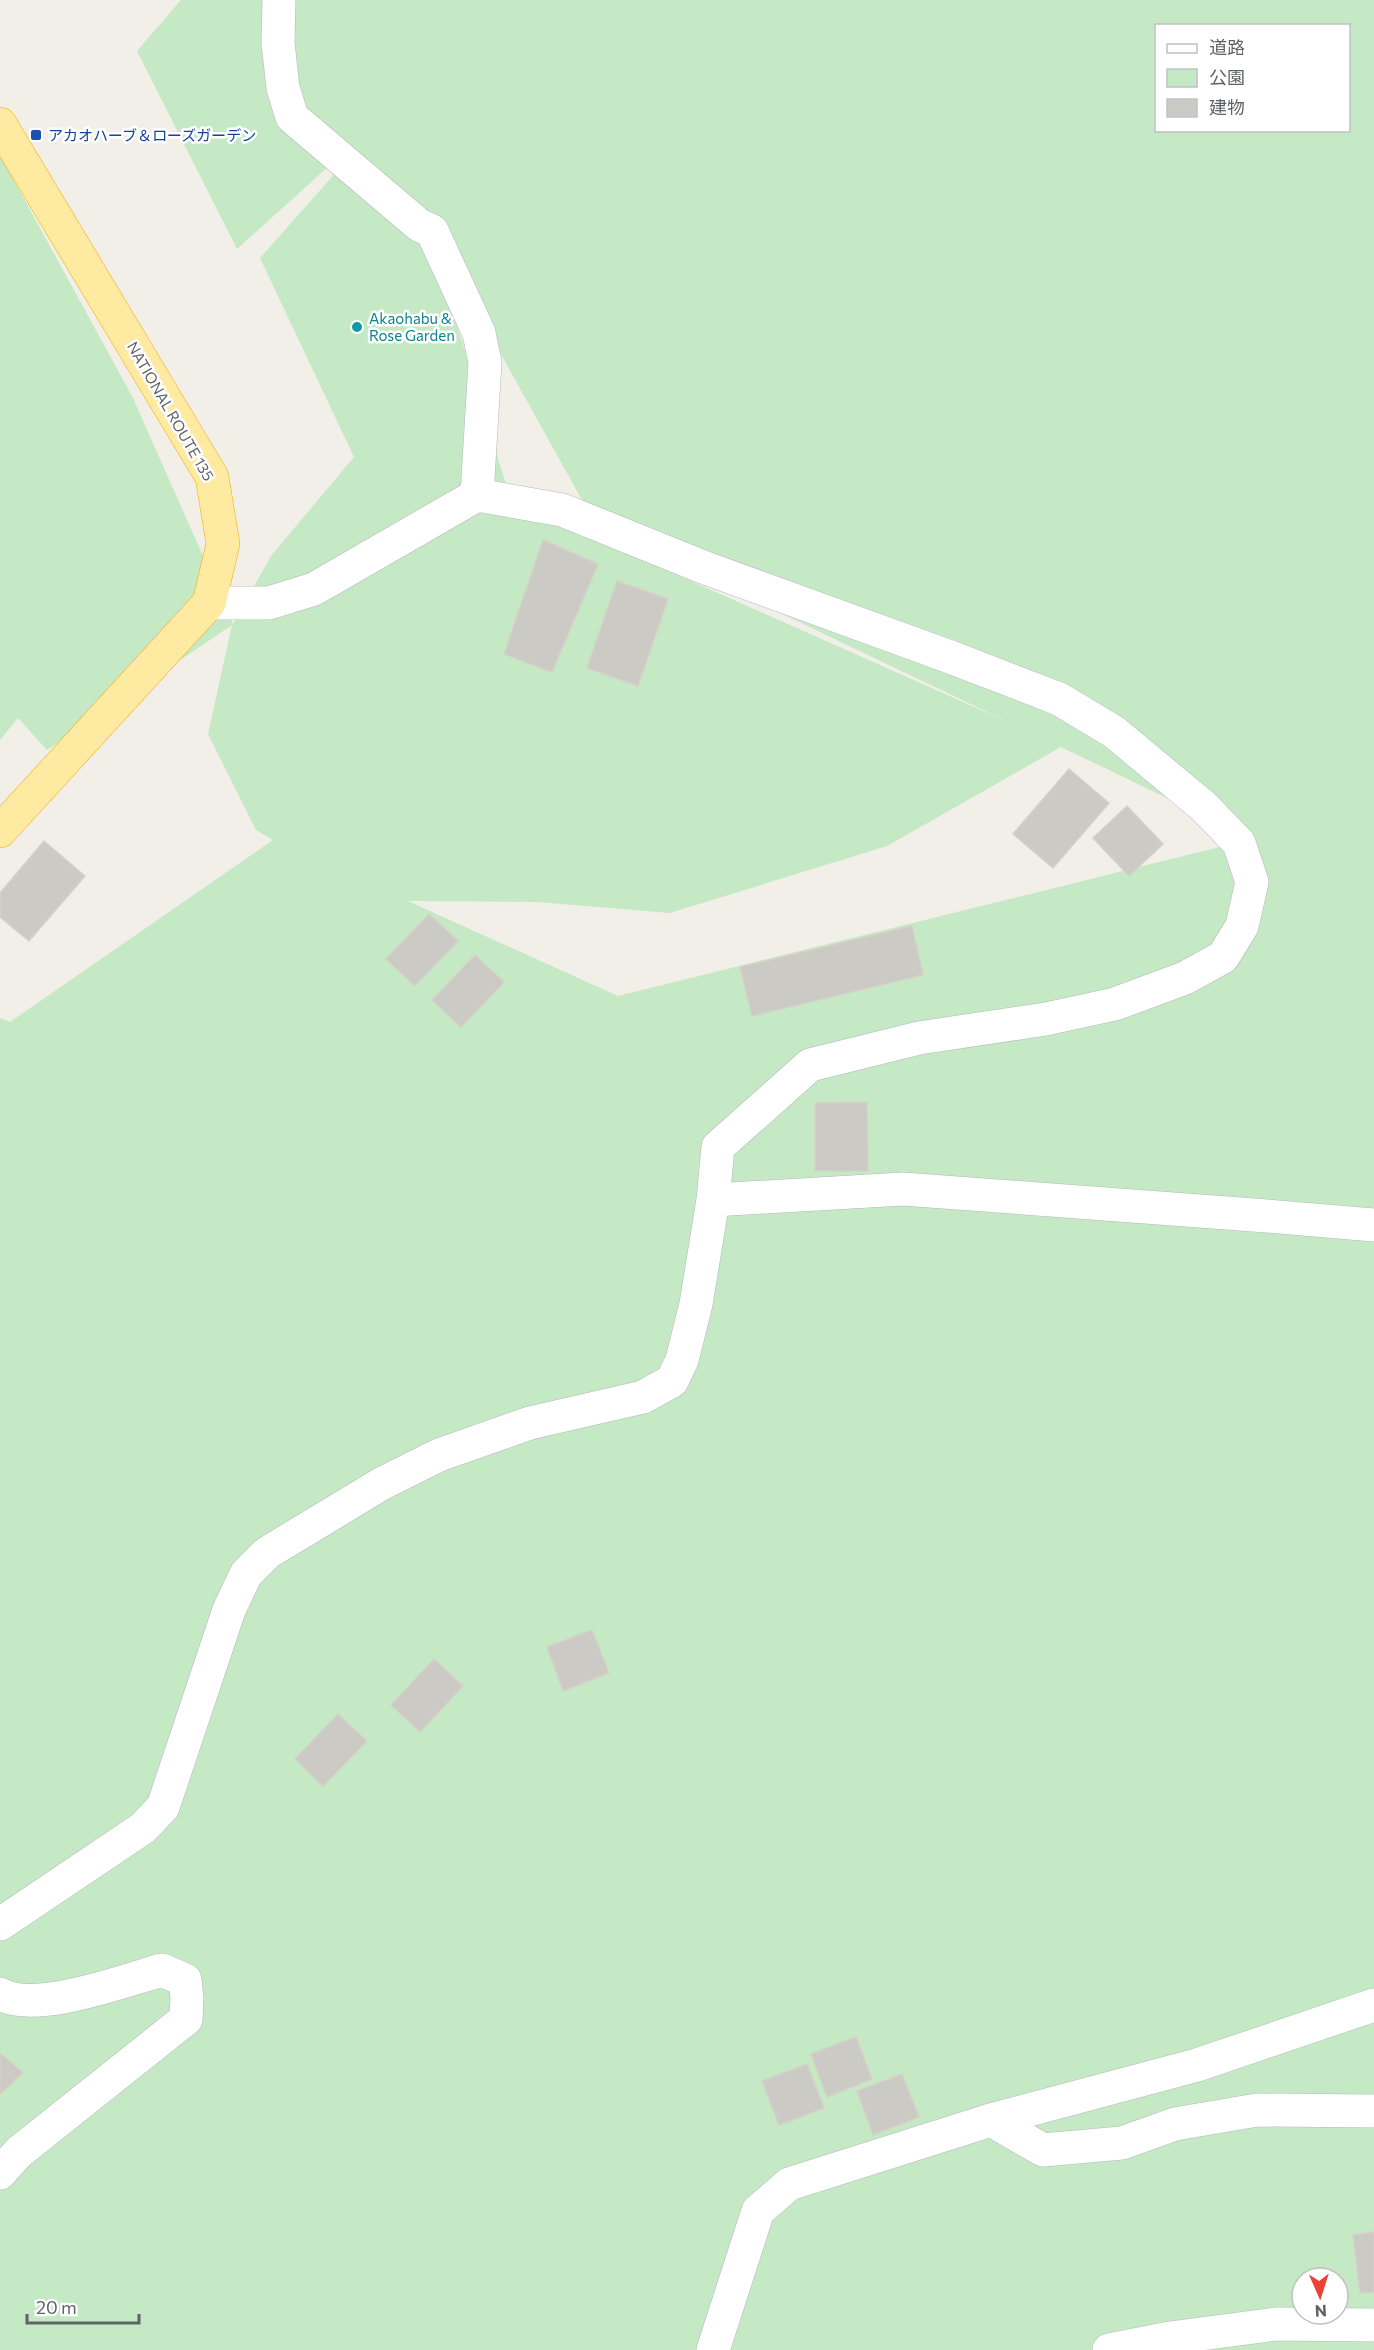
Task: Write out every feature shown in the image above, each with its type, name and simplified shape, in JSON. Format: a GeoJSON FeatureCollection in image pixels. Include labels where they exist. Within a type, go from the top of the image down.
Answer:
{"type":"FeatureCollection","features":[{"type":"Feature","properties":{"kind":"highway","name":"NATIONAL ROUTE 135"},"geometry":{"type":"LineString","coordinates":[[0,123],[212,477],[223,544],[209,603],[0,831]]}},
{"type":"Feature","properties":{"kind":"street"},"geometry":{"type":"LineString","coordinates":[[279,0],[278,43],[283,88],[292,117],[419,225],[432,231],[478,333],[485,362],[477,495]]}},
{"type":"Feature","properties":{"kind":"street"},"geometry":{"type":"LineString","coordinates":[[0,1924],[143,1828],[163,1807],[229,1610],[246,1574],[267,1553],[381,1484],[439,1455],[530,1424],[643,1397],[672,1381],[682,1360],[696,1304],[713,1200],[718,1147],[810,1065],[919,1038],[1046,1019],[1115,1004],[1185,978],[1223,957],[1242,926],[1252,882],[1239,843],[1203,806],[1114,732],[1059,699],[703,567],[562,510],[477,495],[314,589],[269,603],[209,603]]}},
{"type":"Feature","properties":{"kind":"street"},"geometry":{"type":"LineString","coordinates":[[713,1200],[903,1189],[1233,1213],[1374,1226]]}},
{"type":"Feature","properties":{"kind":"street"},"geometry":{"type":"LineString","coordinates":[[0,1994],[10,2000],[72,1995],[162,1970],[185,1980],[187,1998],[186,2019],[19,2152],[0,2173]]}},
{"type":"Feature","properties":{"kind":"street"},"geometry":{"type":"LineString","coordinates":[[713,2350],[758,2211],[789,2184],[991,2120],[1197,2065],[1374,2005]]}},
{"type":"Feature","properties":{"kind":"street"},"geometry":{"type":"LineString","coordinates":[[991,2120],[1043,2150],[1122,2143],[1175,2124],[1257,2110],[1374,2111]]}},
{"type":"Feature","properties":{"kind":"street"},"geometry":{"type":"LineString","coordinates":[[1108,2350],[1170,2338],[1276,2324],[1374,2325]]}},
{"type":"Feature","properties":{"kind":"green space"},"geometry":{"type":"Polygon","coordinates":[[[181,0],[1374,0],[1374,2350],[0,2350],[0,1018],[10,1022],[273,840],[256,830],[208,734],[232,625],[47,750],[18,718],[0,740],[0,155],[133,398],[233,624],[271,556],[354,457],[260,258],[338,170],[330,165],[237,249],[137,51],[181,0]],[[434,234],[454,315],[511,501],[1008,722],[596,525],[434,234]],[[1061,747],[887,846],[670,913],[537,902],[408,901],[618,996],[1252,839],[1061,747]]]}},
{"type":"Feature","properties":{"kind":"building"},"geometry":{"type":"Polygon","coordinates":[[[543,540],[598,564],[552,672],[504,654],[543,540]]]}},
{"type":"Feature","properties":{"kind":"building"},"geometry":{"type":"Polygon","coordinates":[[[617,581],[668,599],[638,686],[587,668],[617,581]]]}},
{"type":"Feature","properties":{"kind":"building"},"geometry":{"type":"Polygon","coordinates":[[[1069,769],[1109,803],[1053,868],[1013,834],[1069,769]]]}},
{"type":"Feature","properties":{"kind":"building"},"geometry":{"type":"Polygon","coordinates":[[[1127,806],[1163,844],[1129,876],[1093,838],[1127,806]]]}},
{"type":"Feature","properties":{"kind":"building"},"geometry":{"type":"Polygon","coordinates":[[[44,841],[85,876],[29,941],[0,917],[0,893],[44,841]]]}},
{"type":"Feature","properties":{"kind":"building"},"geometry":{"type":"Polygon","coordinates":[[[429,914],[458,941],[415,986],[386,959],[429,914]]]}},
{"type":"Feature","properties":{"kind":"building"},"geometry":{"type":"Polygon","coordinates":[[[912,926],[923,975],[752,1016],[740,967],[912,926]]]}},
{"type":"Feature","properties":{"kind":"building"},"geometry":{"type":"Polygon","coordinates":[[[475,955],[504,982],[461,1027],[432,1000],[475,955]]]}},
{"type":"Feature","properties":{"kind":"building"},"geometry":{"type":"Polygon","coordinates":[[[867,1102],[868,1171],[815,1171],[815,1103],[867,1102]]]}},
{"type":"Feature","properties":{"kind":"building"},"geometry":{"type":"Polygon","coordinates":[[[592,1630],[609,1673],[563,1691],[547,1647],[592,1630]]]}},
{"type":"Feature","properties":{"kind":"building"},"geometry":{"type":"Polygon","coordinates":[[[434,1659],[463,1686],[420,1732],[391,1705],[434,1659]]]}},
{"type":"Feature","properties":{"kind":"building"},"geometry":{"type":"Polygon","coordinates":[[[338,1714],[367,1741],[323,1786],[295,1759],[338,1714]]]}},
{"type":"Feature","properties":{"kind":"building"},"geometry":{"type":"Polygon","coordinates":[[[856,2037],[872,2079],[827,2097],[811,2054],[856,2037]]]}},
{"type":"Feature","properties":{"kind":"building"},"geometry":{"type":"Polygon","coordinates":[[[0,2053],[23,2073],[0,2094],[0,2053]]]}},
{"type":"Feature","properties":{"kind":"building"},"geometry":{"type":"Polygon","coordinates":[[[807,2064],[824,2108],[779,2125],[762,2081],[807,2064]]]}},
{"type":"Feature","properties":{"kind":"building"},"geometry":{"type":"Polygon","coordinates":[[[902,2074],[919,2117],[873,2135],[857,2091],[902,2074]]]}},
{"type":"Feature","properties":{"kind":"building"},"geometry":{"type":"Polygon","coordinates":[[[1374,2232],[1374,2292],[1360,2293],[1353,2235],[1374,2232]]]}},
{"type":"Feature","properties":{"kind":"place","name":"アカオハーブ＆ローズガーデン"},"geometry":{"type":"Point","coordinates":[36,135]}},
{"type":"Feature","properties":{"kind":"place","name":"Akaohabu & Rose Garden"},"geometry":{"type":"Point","coordinates":[357,327]}}]}
